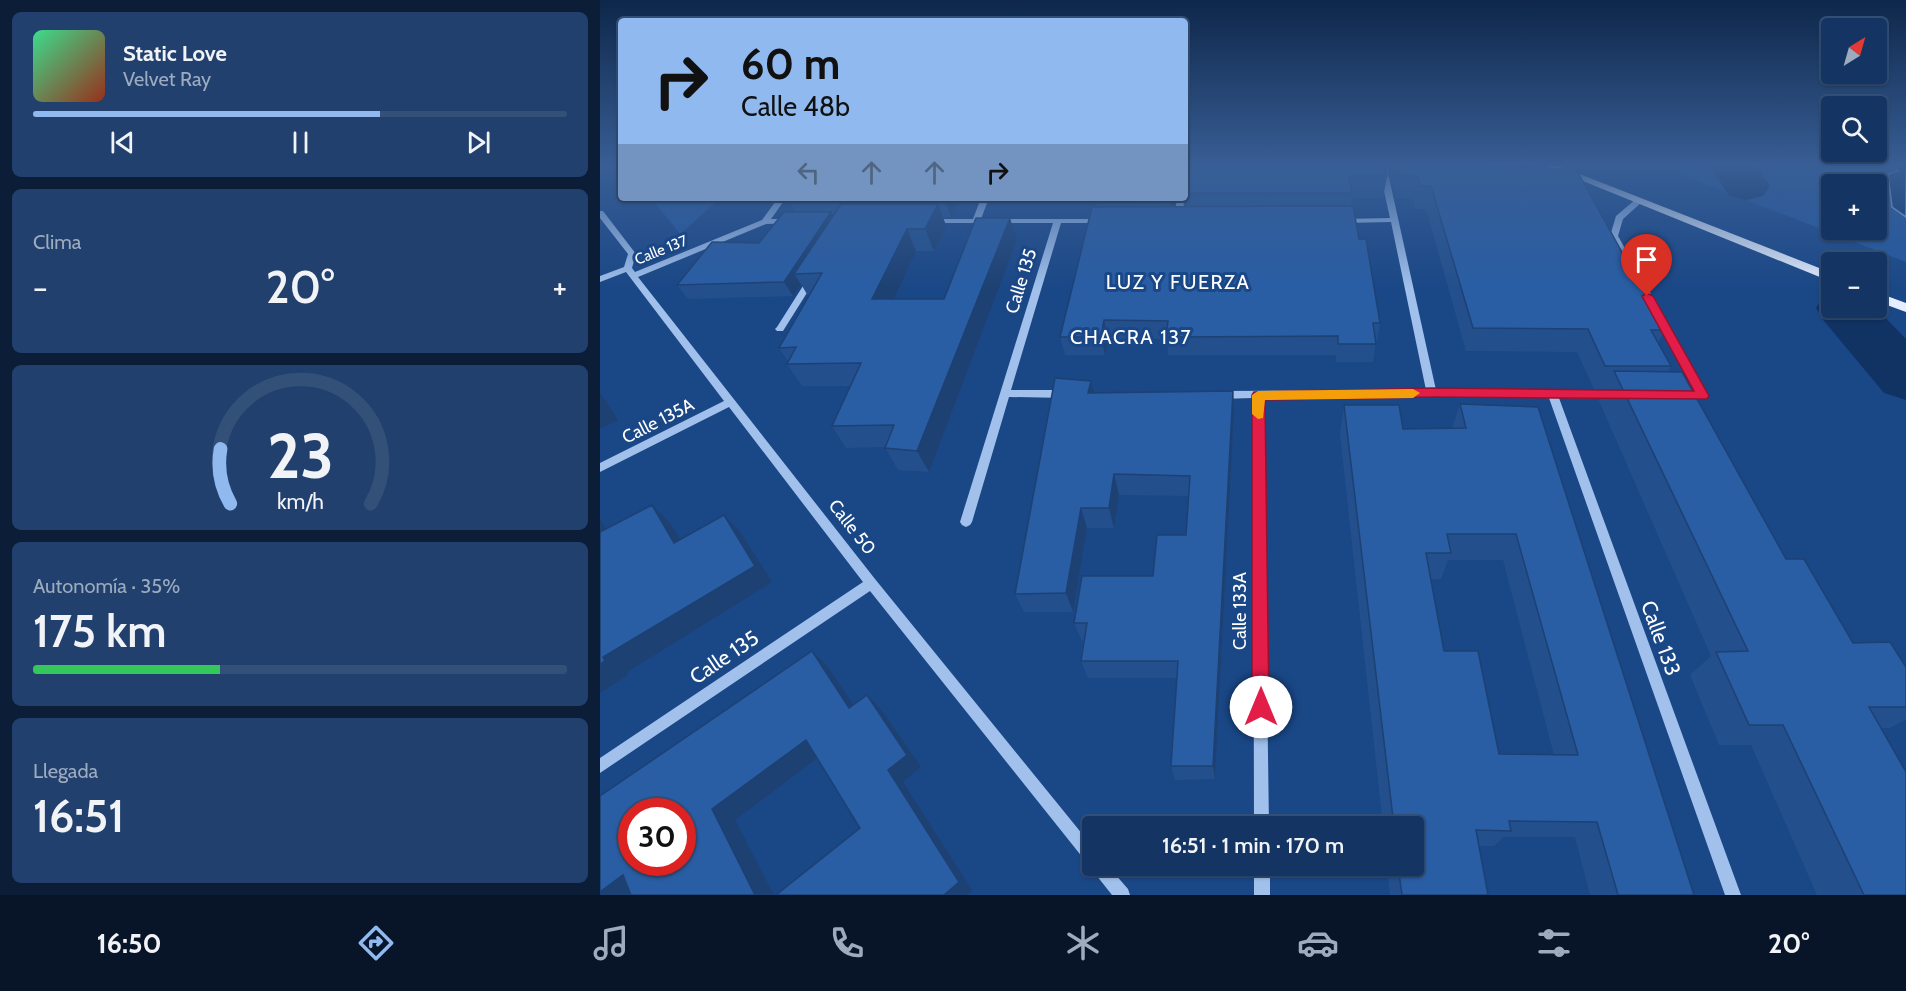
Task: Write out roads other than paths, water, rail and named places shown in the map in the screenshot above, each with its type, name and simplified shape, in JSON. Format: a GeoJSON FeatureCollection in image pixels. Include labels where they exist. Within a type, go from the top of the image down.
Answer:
{"type":"FeatureCollection","features":[{"type":"Feature","properties":{"kind":"main road"},"geometry":{"type":"LineString","coordinates":[[1651,206],[1821,274]]}},
{"type":"Feature","properties":{"kind":"main road"},"geometry":{"type":"LineString","coordinates":[[1887,300],[1906,308]]}},
{"type":"Feature","properties":{"kind":"street"},"geometry":{"type":"LineString","coordinates":[[765,222],[776,206]]}},
{"type":"Feature","properties":{"kind":"street"},"geometry":{"type":"LineString","coordinates":[[976,221],[982,206]]}},
{"type":"Feature","properties":{"kind":"street"},"geometry":{"type":"LineString","coordinates":[[1178,221],[1180,206]]}},
{"type":"Feature","properties":{"kind":"street"},"geometry":{"type":"LineString","coordinates":[[1391,206],[1432,393]]}},
{"type":"Feature","properties":{"kind":"street"},"geometry":{"type":"LineString","coordinates":[[1633,206],[1619,218],[1614,236],[1702,396],[1668,396]]}},
{"type":"Feature","properties":{"kind":"street","name":"Calle 50"},"geometry":{"type":"LineString","coordinates":[[600,213],[632,254],[630,272],[871,583],[1082,846]]}},
{"type":"Feature","properties":{"kind":"street"},"geometry":{"type":"LineString","coordinates":[[1331,221],[1394,220]]}},
{"type":"Feature","properties":{"kind":"street"},"geometry":{"type":"LineString","coordinates":[[765,222],[801,221]]}},
{"type":"Feature","properties":{"kind":"street"},"geometry":{"type":"LineString","coordinates":[[929,221],[1106,221]]}},
{"type":"Feature","properties":{"kind":"street","name":"Calle 135"},"geometry":{"type":"LineString","coordinates":[[966,522],[1058,221]]}},
{"type":"Feature","properties":{"kind":"street"},"geometry":{"type":"LineString","coordinates":[[1166,221],[1190,221]]}},
{"type":"Feature","properties":{"kind":"street","name":"Calle 137"},"geometry":{"type":"LineString","coordinates":[[600,279],[630,272],[765,222]]}},
{"type":"Feature","properties":{"kind":"street"},"geometry":{"type":"LineString","coordinates":[[780,329],[817,270]]}},
{"type":"Feature","properties":{"kind":"street"},"geometry":{"type":"LineString","coordinates":[[1006,393],[1078,394]]}},
{"type":"Feature","properties":{"kind":"street"},"geometry":{"type":"LineString","coordinates":[[1210,395],[1432,393],[1622,395]]}},
{"type":"Feature","properties":{"kind":"street","name":"Calle 133A"},"geometry":{"type":"LineString","coordinates":[[1258,395],[1262,816]]}},
{"type":"Feature","properties":{"kind":"street","name":"Calle 133"},"geometry":{"type":"LineString","coordinates":[[1553,395],[1733,895]]}},
{"type":"Feature","properties":{"kind":"street","name":"Calle 135A"},"geometry":{"type":"LineString","coordinates":[[600,468],[731,402]]}},
{"type":"Feature","properties":{"kind":"street","name":"Calle 135"},"geometry":{"type":"LineString","coordinates":[[600,766],[871,583]]}},
{"type":"Feature","properties":{"kind":"street"},"geometry":{"type":"LineString","coordinates":[[1106,876],[1122,895]]}},
{"type":"Feature","properties":{"kind":"street"},"geometry":{"type":"LineString","coordinates":[[1262,876],[1262,895]]}},
{"type":"Feature","properties":{"kind":"waterway"},"geometry":{"type":"LineString","coordinates":[[1853,318],[1906,378]]}},
{"type":"Feature","properties":{"kind":"district","name":"LUZ Y FUERZA"},"geometry":{"type":"Point","coordinates":[1178,282]}},
{"type":"Feature","properties":{"kind":"district","name":"CHACRA 137"},"geometry":{"type":"Point","coordinates":[1131,337]}}]}
